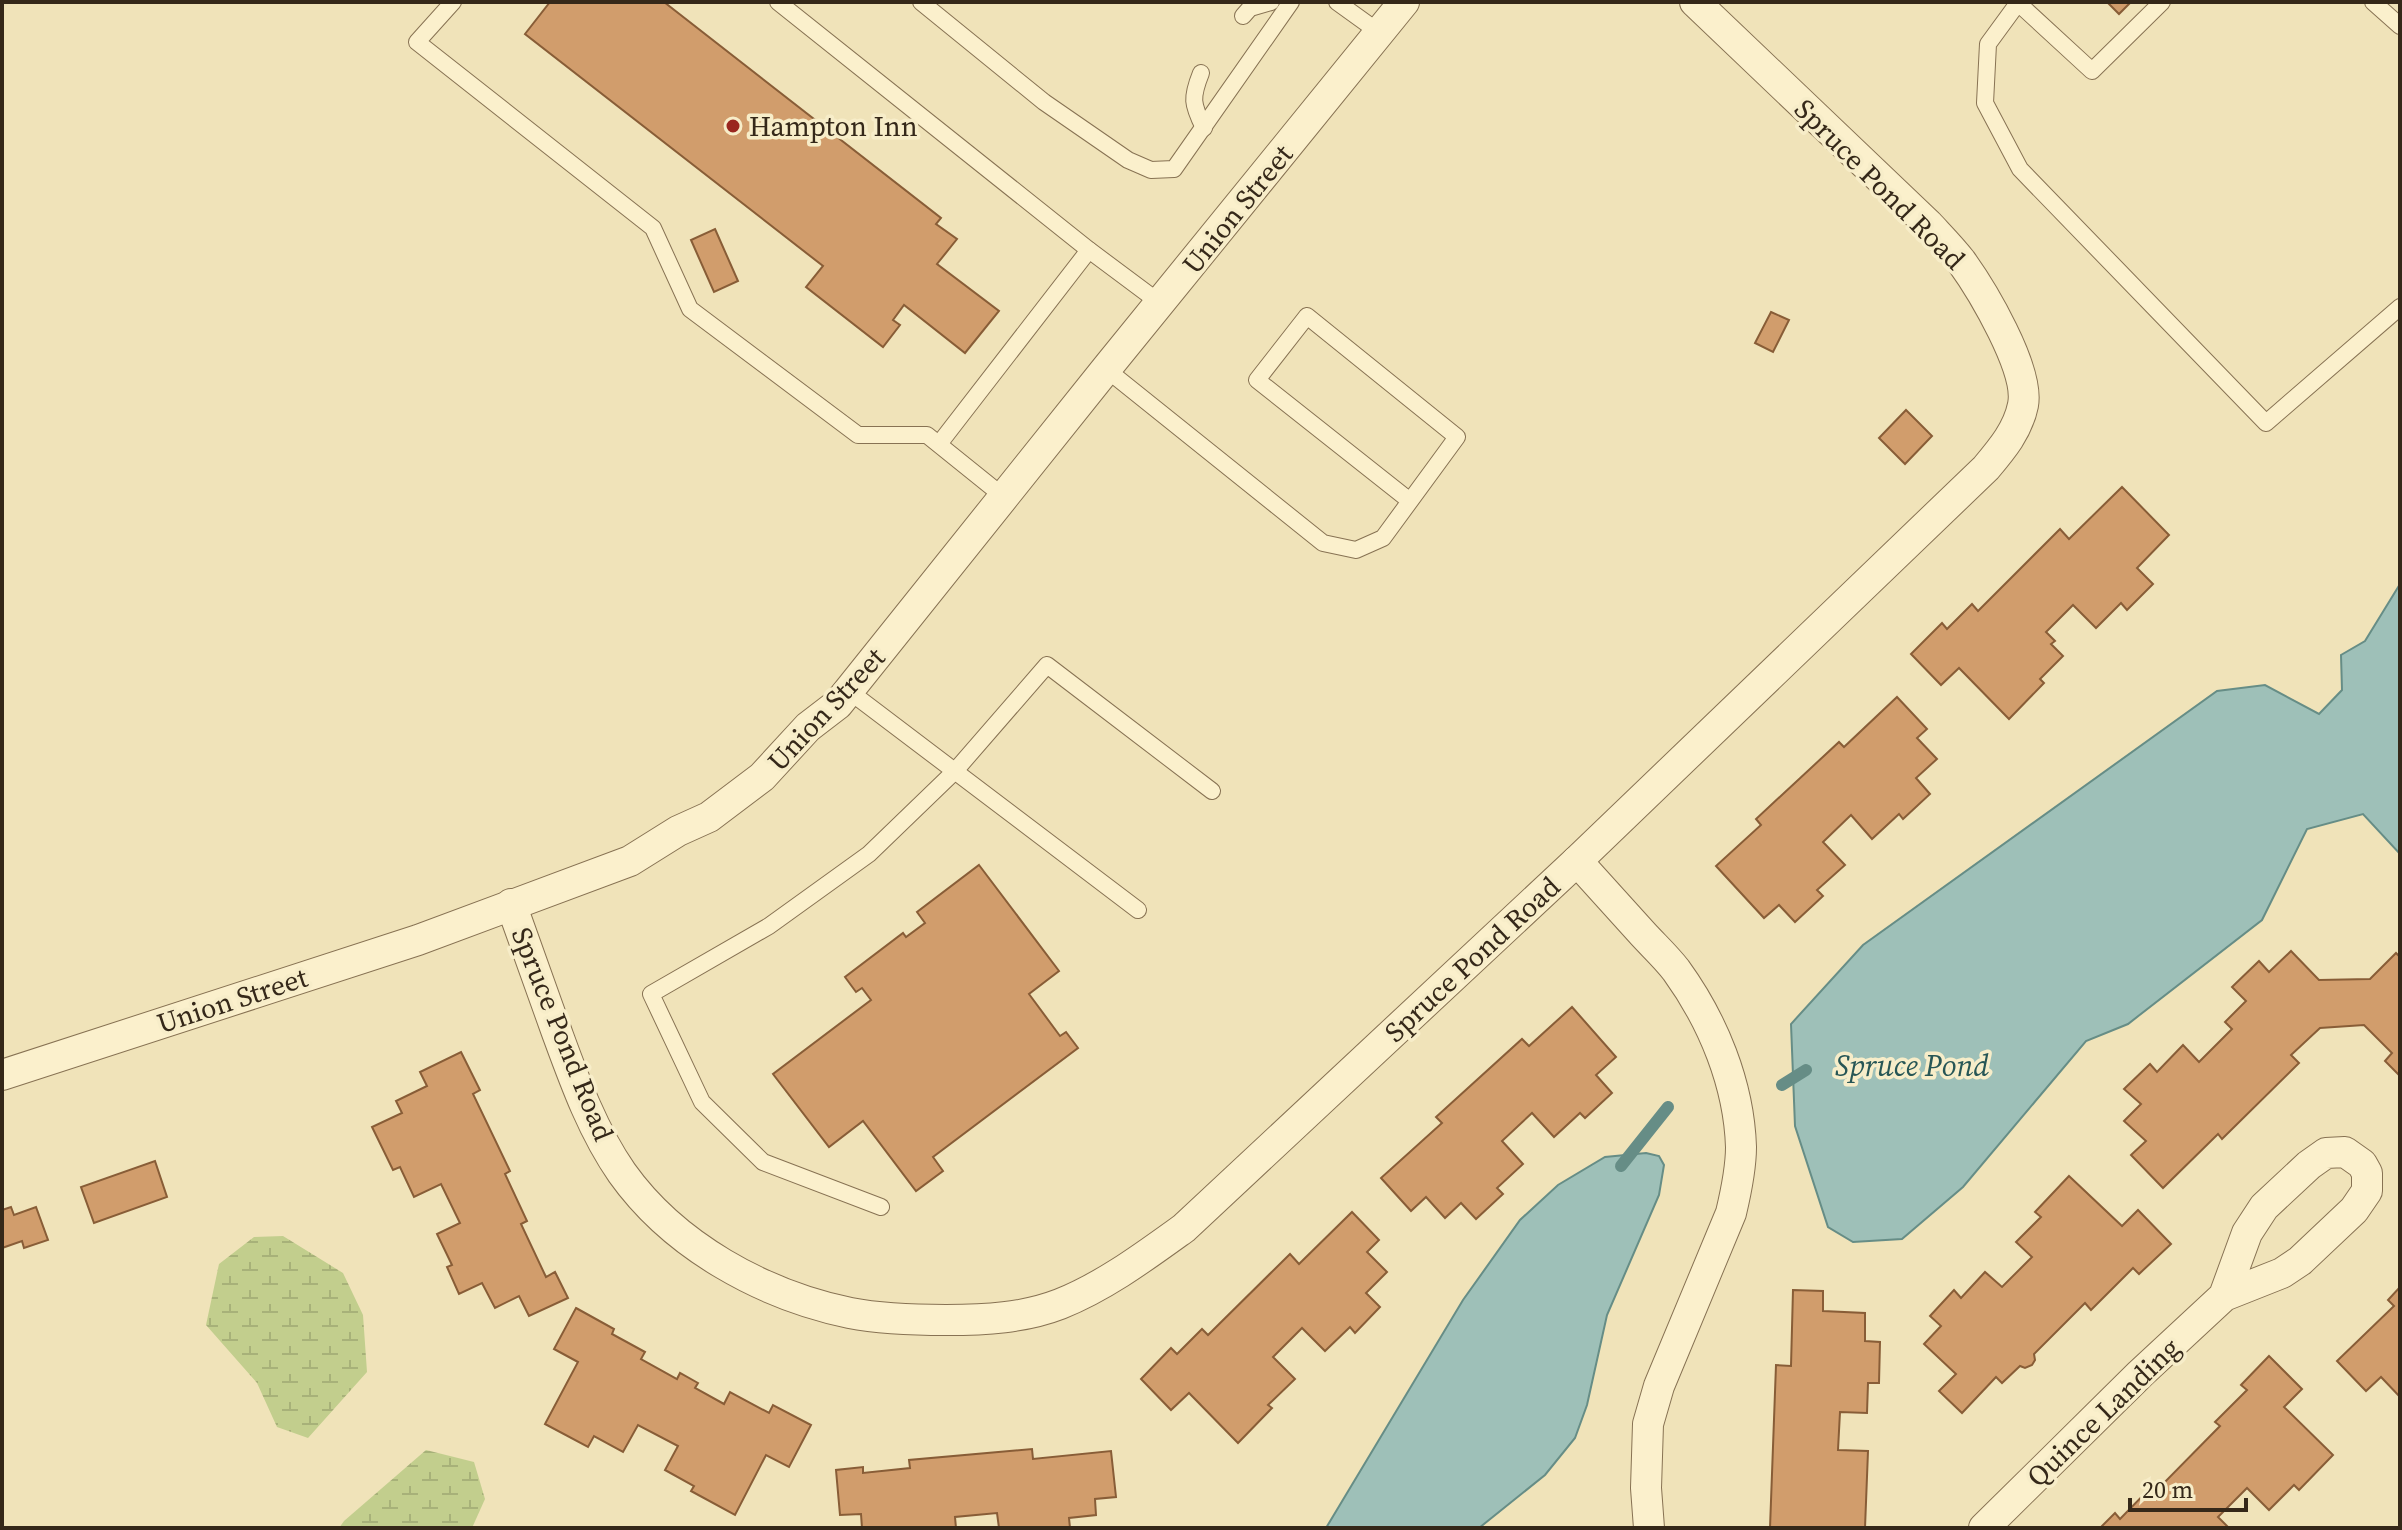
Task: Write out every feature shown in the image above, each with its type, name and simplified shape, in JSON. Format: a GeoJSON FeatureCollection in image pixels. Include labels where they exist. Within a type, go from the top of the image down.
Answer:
{"type":"FeatureCollection","features":[{"type":"Feature","properties":{"kind":"street","name":"Union Street"},"geometry":{"type":"LineString","coordinates":[[2,1075],[418,940],[630,861],[678,831],[709,817],[762,777],[808,727],[838,704],[849,691],[1404,2]]}},
{"type":"Feature","properties":{"kind":"street","name":"Spruce Pond Road"},"geometry":{"type":"LineString","coordinates":[[511,904],[583,1100],[622,1172],[650,1207],[682,1237],[738,1271],[796,1298],[851,1313],[919,1320],[985,1320],[1026,1314],[1059,1304],[1134,1264],[1184,1228],[1577,861],[1986,468],[2008,442],[2018,421],[2024,403],[2023,381],[2016,359],[1982,294],[1960,260],[1928,224],[1695,2]]}},
{"type":"Feature","properties":{"kind":"street"},"geometry":{"type":"LineString","coordinates":[[1577,861],[1675,969],[1697,1003],[1732,1086],[1738,1120],[1741,1149],[1738,1184],[1731,1213],[1659,1386],[1648,1424],[1646,1488],[1649,1528]]}},
{"type":"Feature","properties":{"kind":"street","name":"Quince Landing"},"geometry":{"type":"LineString","coordinates":[[1984,1528],[2224,1296],[2282,1273],[2333,1231],[2354,1210],[2367,1191],[2367,1173],[2362,1164],[2345,1152],[2326,1153],[2264,1207],[2247,1233],[2224,1296]]}},
{"type":"Feature","properties":{"kind":"lane"},"geometry":{"type":"LineString","coordinates":[[453,2],[417,42],[653,228],[690,309],[858,435],[927,435],[1004,497]]}},
{"type":"Feature","properties":{"kind":"lane"},"geometry":{"type":"LineString","coordinates":[[778,2],[1160,303]]}},
{"type":"Feature","properties":{"kind":"lane"},"geometry":{"type":"LineString","coordinates":[[921,2],[1044,102],[1128,160],[1151,170],[1174,169],[1291,2]]}},
{"type":"Feature","properties":{"kind":"lane"},"geometry":{"type":"LineString","coordinates":[[1243,16],[1250,8],[1271,2]]}},
{"type":"Feature","properties":{"kind":"lane"},"geometry":{"type":"LineString","coordinates":[[1337,2],[1380,33]]}},
{"type":"Feature","properties":{"kind":"lane"},"geometry":{"type":"LineString","coordinates":[[2162,2],[2092,71],[2018,2],[1988,44],[1985,103],[2020,169],[2266,423],[2400,307]]}},
{"type":"Feature","properties":{"kind":"lane"},"geometry":{"type":"LineString","coordinates":[[2373,2],[2400,26]]}},
{"type":"Feature","properties":{"kind":"lane"},"geometry":{"type":"LineString","coordinates":[[1201,73],[1194,89],[1192,105],[1204,128]]}},
{"type":"Feature","properties":{"kind":"lane"},"geometry":{"type":"LineString","coordinates":[[939,444],[1089,250]]}},
{"type":"Feature","properties":{"kind":"lane"},"geometry":{"type":"LineString","coordinates":[[1106,369],[1323,543],[1356,550],[1383,538],[1457,437],[1307,316],[1257,380],[1410,501]]}},
{"type":"Feature","properties":{"kind":"lane"},"geometry":{"type":"LineString","coordinates":[[881,1207],[763,1162],[702,1102],[651,994],[769,926],[869,854],[955,771],[1047,665],[1212,791]]}},
{"type":"Feature","properties":{"kind":"lane"},"geometry":{"type":"LineString","coordinates":[[849,691],[1138,910]]}},
{"type":"Feature","properties":{"kind":"green space"},"geometry":{"type":"Polygon","coordinates":[[[283,1236],[343,1273],[363,1315],[367,1372],[308,1438],[277,1427],[257,1383],[206,1325],[219,1264],[254,1237],[283,1236]]]}},
{"type":"Feature","properties":{"kind":"green space"},"geometry":{"type":"Polygon","coordinates":[[[426,1450],[474,1462],[485,1499],[472,1528],[339,1528],[344,1521],[426,1450]]]}},
{"type":"Feature","properties":{"kind":"water","name":"Spruce Pond"},"geometry":{"type":"Polygon","coordinates":[[[2400,584],[2400,854],[2363,814],[2307,829],[2262,920],[2128,1024],[2086,1041],[1963,1187],[1902,1239],[1853,1242],[1828,1227],[1795,1126],[1791,1024],[1863,945],[2217,691],[2265,685],[2319,714],[2342,690],[2341,655],[2365,641],[2400,584]]]}},
{"type":"Feature","properties":{"kind":"water"},"geometry":{"type":"Polygon","coordinates":[[[1646,1153],[1659,1156],[1664,1165],[1659,1195],[1607,1315],[1587,1405],[1575,1438],[1545,1475],[1479,1528],[1326,1528],[1463,1300],[1520,1220],[1558,1185],[1605,1157],[1646,1153]]]}},
{"type":"Feature","properties":{"kind":"building","name":"Hampton Inn"},"geometry":{"type":"Polygon","coordinates":[[[550,2],[664,2],[941,218],[936,224],[957,239],[937,264],[999,311],[965,353],[904,305],[893,320],[900,325],[883,347],[806,287],[823,266],[525,34],[550,2]]]}},
{"type":"Feature","properties":{"kind":"building"},"geometry":{"type":"Polygon","coordinates":[[[2107,2],[2131,2],[2119,14],[2107,2]]]}},
{"type":"Feature","properties":{"kind":"building"},"geometry":{"type":"Polygon","coordinates":[[[715,229],[738,281],[714,292],[691,240],[715,229]]]}},
{"type":"Feature","properties":{"kind":"building"},"geometry":{"type":"Polygon","coordinates":[[[1771,312],[1789,320],[1773,352],[1755,343],[1771,312]]]}},
{"type":"Feature","properties":{"kind":"building"},"geometry":{"type":"Polygon","coordinates":[[[1906,410],[1932,436],[1905,464],[1879,438],[1906,410]]]}},
{"type":"Feature","properties":{"kind":"building"},"geometry":{"type":"Polygon","coordinates":[[[2122,487],[2169,535],[2137,568],[2153,584],[2127,610],[2121,603],[2096,628],[2073,605],[2046,632],[2055,641],[2051,644],[2063,656],[2040,679],[2044,683],[2009,719],[1959,668],[1941,685],[1911,654],[1942,623],[1947,629],[1972,604],[1978,611],[2060,529],[2069,539],[2122,487]]]}},
{"type":"Feature","properties":{"kind":"building"},"geometry":{"type":"Polygon","coordinates":[[[1897,697],[1927,729],[1917,738],[1937,759],[1916,778],[1930,794],[1903,819],[1899,814],[1872,839],[1851,815],[1823,842],[1845,865],[1817,890],[1823,896],[1795,922],[1779,905],[1764,918],[1716,866],[1761,825],[1756,819],[1839,742],[1844,747],[1897,697]]]}},
{"type":"Feature","properties":{"kind":"building"},"geometry":{"type":"Polygon","coordinates":[[[979,865],[1059,971],[1029,994],[1060,1036],[1066,1032],[1078,1048],[933,1157],[943,1171],[916,1191],[863,1121],[829,1147],[773,1074],[871,1000],[862,988],[856,992],[845,977],[903,933],[906,937],[925,923],[917,912],[979,865]]]}},
{"type":"Feature","properties":{"kind":"building"},"geometry":{"type":"Polygon","coordinates":[[[2291,951],[2319,980],[2370,979],[2396,953],[2400,957],[2400,1076],[2385,1061],[2392,1053],[2364,1025],[2320,1028],[2291,1055],[2299,1063],[2222,1139],[2218,1134],[2163,1188],[2131,1155],[2146,1141],[2124,1121],[2141,1104],[2124,1089],[2150,1064],[2157,1072],[2183,1045],[2199,1062],[2232,1029],[2225,1022],[2246,1001],[2232,987],[2259,961],[2269,972],[2291,951]]]}},
{"type":"Feature","properties":{"kind":"building"},"geometry":{"type":"Polygon","coordinates":[[[1572,1007],[1616,1057],[1596,1075],[1612,1093],[1585,1118],[1580,1113],[1554,1137],[1532,1113],[1502,1141],[1523,1164],[1497,1188],[1503,1194],[1476,1219],[1461,1203],[1445,1218],[1426,1197],[1411,1211],[1381,1178],[1442,1123],[1436,1117],[1522,1039],[1529,1046],[1572,1007]]]}},
{"type":"Feature","properties":{"kind":"building"},"geometry":{"type":"Polygon","coordinates":[[[461,1052],[480,1090],[473,1094],[510,1171],[505,1174],[527,1221],[521,1224],[546,1277],[555,1272],[568,1298],[529,1316],[519,1296],[495,1308],[482,1283],[459,1294],[447,1267],[452,1265],[437,1234],[460,1223],[441,1184],[414,1197],[400,1167],[393,1170],[372,1127],[402,1113],[396,1101],[427,1086],[420,1072],[461,1052]]]}},
{"type":"Feature","properties":{"kind":"building"},"geometry":{"type":"Polygon","coordinates":[[[155,1161],[167,1197],[94,1223],[81,1187],[155,1161]]]}},
{"type":"Feature","properties":{"kind":"building"},"geometry":{"type":"Polygon","coordinates":[[[2069,1176],[2122,1226],[2138,1210],[2171,1244],[2139,1274],[2133,1268],[2091,1310],[2085,1303],[2034,1354],[2032,1365],[2025,1368],[2020,1366],[2002,1383],[1996,1377],[1962,1413],[1939,1391],[1956,1374],[1924,1344],[1941,1326],[1930,1316],[1954,1290],[1961,1298],[1985,1272],[2002,1287],[2032,1257],[2016,1242],[2041,1217],[2035,1212],[2069,1176]]]}},
{"type":"Feature","properties":{"kind":"building"},"geometry":{"type":"Polygon","coordinates":[[[11,1207],[14,1215],[36,1207],[48,1240],[24,1248],[22,1241],[2,1248],[2,1210],[11,1207]]]}},
{"type":"Feature","properties":{"kind":"building"},"geometry":{"type":"Polygon","coordinates":[[[1352,1212],[1379,1240],[1367,1252],[1387,1272],[1366,1293],[1380,1307],[1355,1333],[1350,1327],[1325,1351],[1302,1328],[1273,1357],[1295,1379],[1268,1405],[1272,1408],[1238,1443],[1189,1393],[1171,1410],[1141,1379],[1171,1348],[1177,1354],[1202,1329],[1208,1335],[1290,1254],[1299,1264],[1352,1212]]]}},
{"type":"Feature","properties":{"kind":"building"},"geometry":{"type":"Polygon","coordinates":[[[2400,1287],[2400,1397],[2381,1377],[2366,1391],[2337,1361],[2394,1306],[2388,1300],[2400,1287]]]}},
{"type":"Feature","properties":{"kind":"building"},"geometry":{"type":"Polygon","coordinates":[[[1793,1290],[1823,1291],[1823,1311],[1865,1313],[1865,1341],[1880,1342],[1879,1383],[1868,1383],[1867,1413],[1840,1412],[1838,1450],[1868,1451],[1865,1528],[1770,1528],[1776,1365],[1791,1366],[1793,1290]]]}},
{"type":"Feature","properties":{"kind":"building"},"geometry":{"type":"Polygon","coordinates":[[[576,1308],[614,1329],[612,1334],[645,1352],[641,1359],[677,1379],[680,1373],[698,1383],[695,1388],[724,1404],[730,1392],[769,1413],[773,1405],[811,1425],[789,1467],[766,1455],[735,1515],[691,1491],[694,1486],[665,1470],[678,1446],[638,1425],[623,1452],[594,1436],[588,1447],[545,1424],[578,1362],[554,1349],[576,1308]]]}},
{"type":"Feature","properties":{"kind":"building"},"geometry":{"type":"Polygon","coordinates":[[[2269,1356],[2302,1389],[2284,1407],[2333,1455],[2299,1490],[2294,1485],[2269,1510],[2247,1488],[2218,1517],[2229,1528],[2100,1528],[2115,1513],[2120,1519],[2156,1482],[2161,1486],[2220,1426],[2215,1422],[2247,1390],[2241,1385],[2269,1356]]]}},
{"type":"Feature","properties":{"kind":"building"},"geometry":{"type":"Polygon","coordinates":[[[1032,1449],[1033,1459],[1111,1451],[1116,1497],[1095,1499],[1096,1515],[1069,1518],[1070,1528],[999,1528],[997,1513],[955,1517],[956,1528],[862,1528],[861,1514],[840,1515],[836,1470],[863,1467],[863,1473],[910,1468],[909,1460],[1032,1449]]]}},
{"type":"Feature","properties":{"kind":"waterway"},"geometry":{"type":"LineString","coordinates":[[1782,1085],[1806,1070]]}},
{"type":"Feature","properties":{"kind":"waterway"},"geometry":{"type":"LineString","coordinates":[[1621,1166],[1668,1107]]}},
{"type":"Feature","properties":{"kind":"place","name":"Hampton Inn"},"geometry":{"type":"Point","coordinates":[733,126]}}]}
